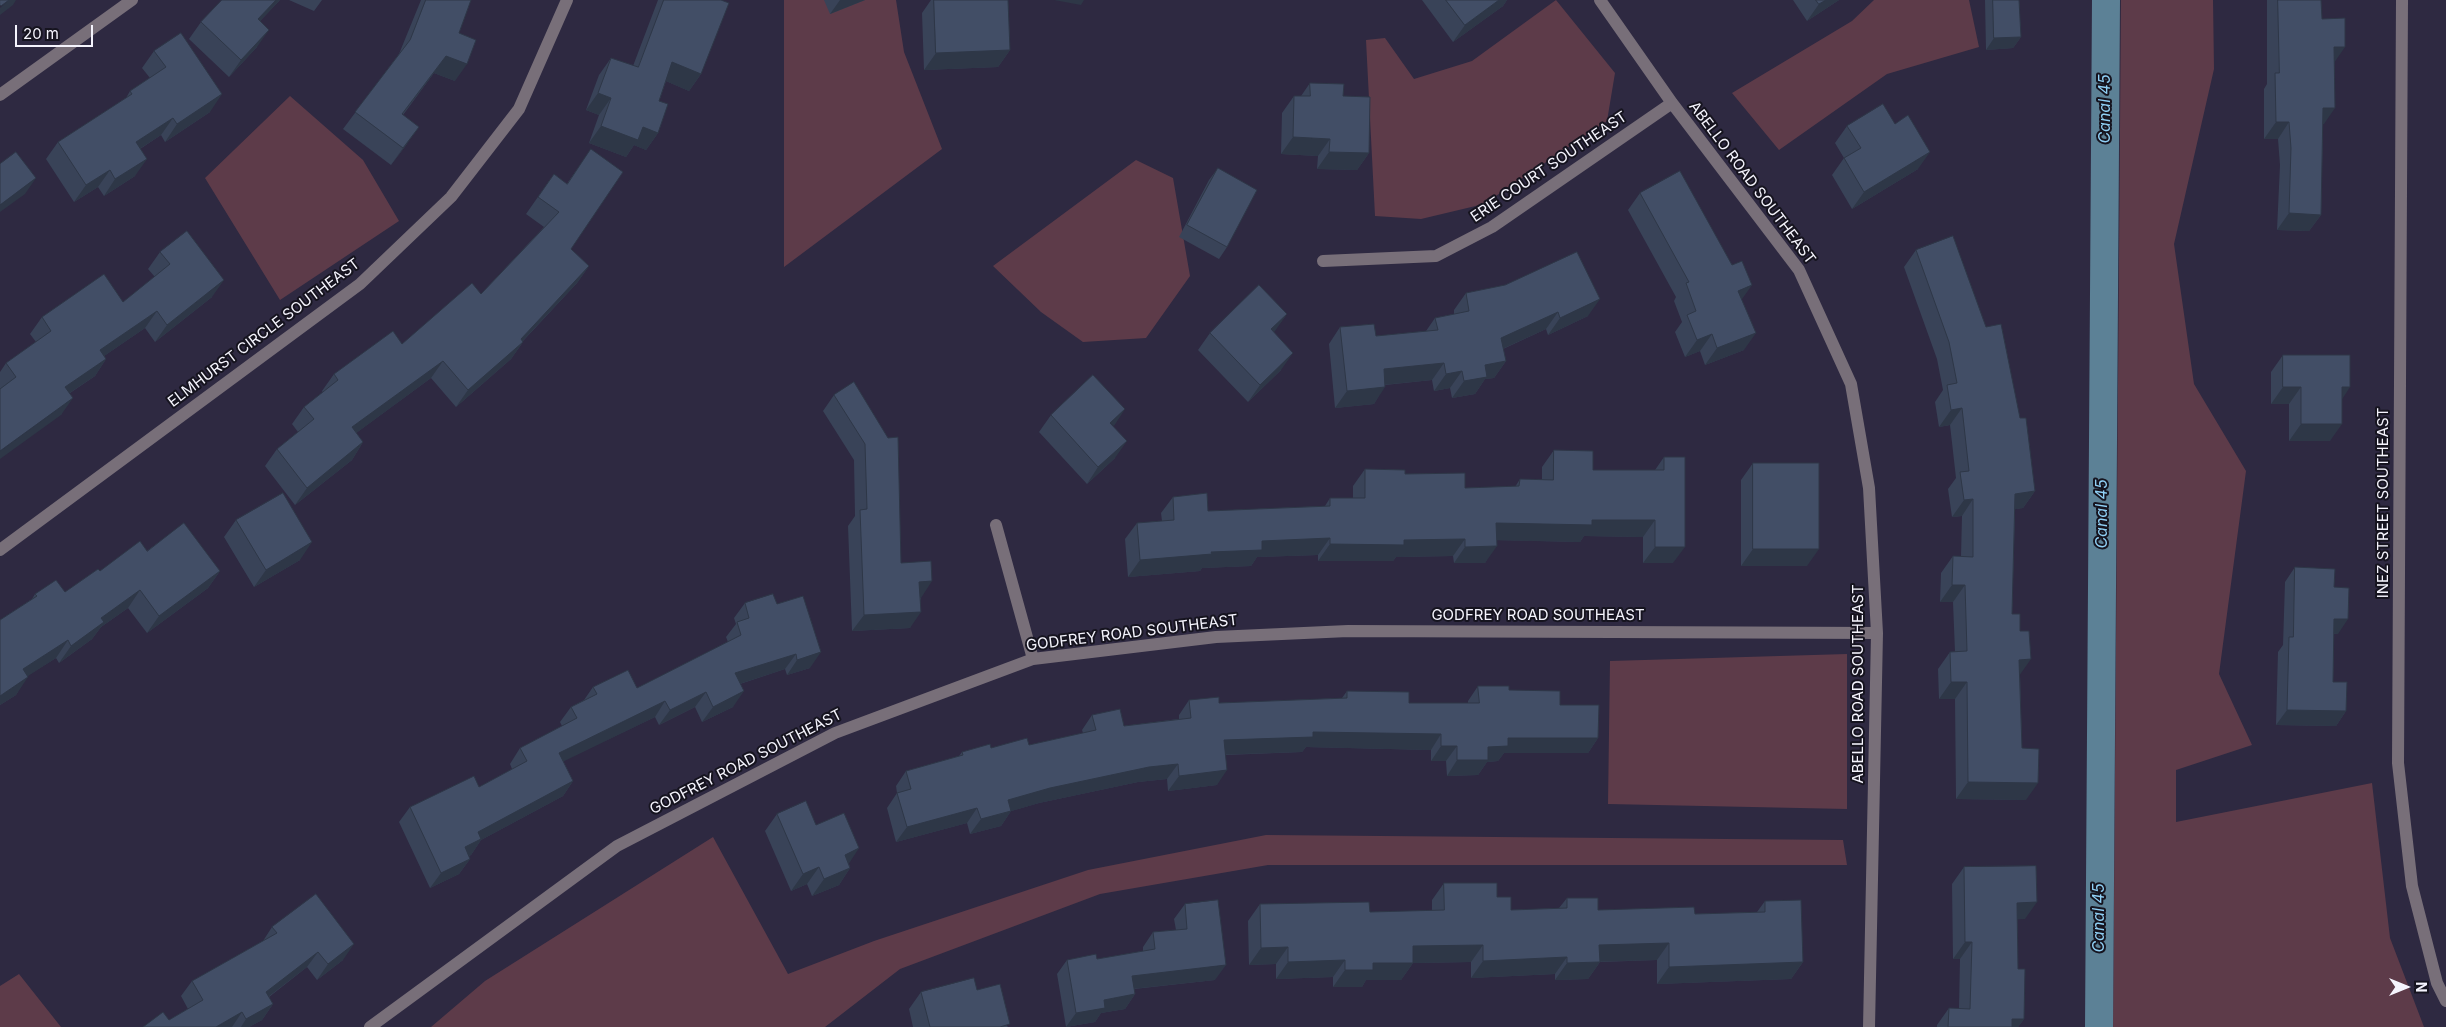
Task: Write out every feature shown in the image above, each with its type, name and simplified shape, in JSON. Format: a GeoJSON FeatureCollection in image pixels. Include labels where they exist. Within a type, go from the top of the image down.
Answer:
{"type":"FeatureCollection","features":[{"type":"Feature","properties":{"kind":"street"},"geometry":{"type":"LineString","coordinates":[[0,95],[132,0]]}},
{"type":"Feature","properties":{"kind":"street","name":"ELMHURST CIRCLE SOUTHEAST"},"geometry":{"type":"LineString","coordinates":[[0,550],[360,284],[451,197],[519,109],[567,0]]}},
{"type":"Feature","properties":{"kind":"street","name":"ABELLO ROAD SOUTHEAST"},"geometry":{"type":"LineString","coordinates":[[1600,0],[1672,103],[1799,270],[1851,384],[1869,488],[1877,632],[1869,1027]]}},
{"type":"Feature","properties":{"kind":"street","name":"INEZ STREET SOUTHEAST"},"geometry":{"type":"LineString","coordinates":[[2402,0],[2398,763],[2412,886],[2442,982],[2446,1001]]}},
{"type":"Feature","properties":{"kind":"street","name":"ERIE COURT SOUTHEAST"},"geometry":{"type":"LineString","coordinates":[[1323,261],[1436,256],[1492,227],[1672,103]]}},
{"type":"Feature","properties":{"kind":"street"},"geometry":{"type":"LineString","coordinates":[[996,524],[1033,659]]}},
{"type":"Feature","properties":{"kind":"street","name":"GODFREY ROAD SOUTHEAST"},"geometry":{"type":"LineString","coordinates":[[370,1027],[617,846],[835,733],[1033,659],[1216,637],[1348,631],[1877,632]]}},
{"type":"Feature","properties":{"kind":"shaded area"},"geometry":{"type":"Polygon","coordinates":[[[784,0],[896,0],[904,52],[942,149],[784,267],[784,0]]]}},
{"type":"Feature","properties":{"kind":"shaded area"},"geometry":{"type":"Polygon","coordinates":[[[1556,0],[1615,73],[1607,121],[1484,204],[1421,219],[1375,216],[1366,40],[1385,38],[1414,79],[1472,61],[1556,0]]]}},
{"type":"Feature","properties":{"kind":"shaded area"},"geometry":{"type":"Polygon","coordinates":[[[1874,0],[1969,0],[1979,47],[1887,74],[1779,150],[1732,93],[1852,21],[1874,0]]]}},
{"type":"Feature","properties":{"kind":"shaded area"},"geometry":{"type":"Polygon","coordinates":[[[2121,0],[2213,0],[2214,69],[2174,244],[2194,384],[2246,471],[2219,674],[2252,745],[2176,770],[2176,822],[2372,783],[2390,938],[2424,1027],[2113,1027],[2121,0]]]}},
{"type":"Feature","properties":{"kind":"shaded area"},"geometry":{"type":"Polygon","coordinates":[[[290,96],[363,160],[399,221],[280,300],[205,178],[290,96]]]}},
{"type":"Feature","properties":{"kind":"shaded area"},"geometry":{"type":"Polygon","coordinates":[[[1136,160],[1173,178],[1190,276],[1146,338],[1083,342],[1041,312],[993,266],[1136,160]]]}},
{"type":"Feature","properties":{"kind":"shaded area"},"geometry":{"type":"Polygon","coordinates":[[[1847,654],[1847,809],[1608,804],[1610,661],[1847,654]]]}},
{"type":"Feature","properties":{"kind":"shaded area"},"geometry":{"type":"Polygon","coordinates":[[[1266,835],[1843,840],[1847,865],[1268,865],[1100,894],[900,969],[825,1027],[431,1027],[485,981],[713,837],[788,974],[874,941],[1088,870],[1266,835]]]}},
{"type":"Feature","properties":{"kind":"shaded area"},"geometry":{"type":"Polygon","coordinates":[[[19,974],[61,1027],[0,1027],[0,986],[19,974]]]}},
{"type":"Feature","properties":{"kind":"building"},"geometry":{"type":"Polygon","coordinates":[[[0,0],[9,0],[1,6],[0,0]]]}},
{"type":"Feature","properties":{"kind":"building"},"geometry":{"type":"Polygon","coordinates":[[[222,0],[276,0],[258,19],[269,30],[241,60],[201,22],[222,0]]]}},
{"type":"Feature","properties":{"kind":"building"},"geometry":{"type":"Polygon","coordinates":[[[426,0],[471,0],[459,33],[476,40],[467,64],[446,56],[402,114],[419,127],[403,148],[355,112],[410,40],[426,0]]]}},
{"type":"Feature","properties":{"kind":"building"},"geometry":{"type":"Polygon","coordinates":[[[664,0],[721,0],[729,3],[701,74],[672,62],[659,101],[668,104],[658,133],[643,127],[638,140],[601,126],[611,98],[598,93],[611,58],[638,67],[664,0]]]}},
{"type":"Feature","properties":{"kind":"building"},"geometry":{"type":"Polygon","coordinates":[[[934,0],[1008,0],[1010,50],[936,53],[934,0]]]}},
{"type":"Feature","properties":{"kind":"building"},"geometry":{"type":"Polygon","coordinates":[[[1446,0],[1499,0],[1465,25],[1446,0]]]}},
{"type":"Feature","properties":{"kind":"building"},"geometry":{"type":"Polygon","coordinates":[[[1816,0],[1826,0],[1819,4],[1816,0]]]}},
{"type":"Feature","properties":{"kind":"building"},"geometry":{"type":"Polygon","coordinates":[[[1993,0],[2019,0],[2021,37],[1994,38],[1993,0]]]}},
{"type":"Feature","properties":{"kind":"building"},"geometry":{"type":"Polygon","coordinates":[[[2278,0],[2321,0],[2322,19],[2345,18],[2345,47],[2334,47],[2335,108],[2323,108],[2321,215],[2289,213],[2291,148],[2289,122],[2276,122],[2275,73],[2279,73],[2278,0]]]}},
{"type":"Feature","properties":{"kind":"building"},"geometry":{"type":"Polygon","coordinates":[[[181,33],[222,94],[177,124],[173,118],[136,142],[147,159],[115,179],[110,170],[86,185],[58,142],[132,94],[130,91],[166,67],[154,51],[181,33]]]}},
{"type":"Feature","properties":{"kind":"building"},"geometry":{"type":"Polygon","coordinates":[[[1310,83],[1344,84],[1343,96],[1370,97],[1369,153],[1329,152],[1330,139],[1293,137],[1294,96],[1310,96],[1310,83]]]}},
{"type":"Feature","properties":{"kind":"building"},"geometry":{"type":"Polygon","coordinates":[[[1883,104],[1895,124],[1908,115],[1930,152],[1864,192],[1844,158],[1861,148],[1847,126],[1883,104]]]}},
{"type":"Feature","properties":{"kind":"building"},"geometry":{"type":"Polygon","coordinates":[[[591,149],[623,172],[571,249],[589,266],[521,339],[523,342],[468,390],[443,361],[352,427],[363,442],[307,488],[277,449],[314,419],[304,407],[338,380],[334,374],[393,331],[402,344],[472,283],[481,294],[559,212],[538,197],[554,174],[567,184],[591,149]]]}},
{"type":"Feature","properties":{"kind":"building"},"geometry":{"type":"Polygon","coordinates":[[[16,152],[36,178],[0,205],[0,164],[16,152]]]}},
{"type":"Feature","properties":{"kind":"building"},"geometry":{"type":"Polygon","coordinates":[[[1218,168],[1257,190],[1227,247],[1187,225],[1218,168]]]}},
{"type":"Feature","properties":{"kind":"building"},"geometry":{"type":"Polygon","coordinates":[[[1680,171],[1732,265],[1742,261],[1752,285],[1738,291],[1756,333],[1717,348],[1712,334],[1697,340],[1687,315],[1696,311],[1686,283],[1689,282],[1640,193],[1680,171]]]}},
{"type":"Feature","properties":{"kind":"building"},"geometry":{"type":"Polygon","coordinates":[[[187,231],[224,280],[167,325],[157,311],[100,350],[106,359],[65,387],[73,398],[0,451],[0,389],[16,377],[6,363],[51,331],[42,317],[104,274],[123,302],[170,264],[160,252],[187,231]]]}},
{"type":"Feature","properties":{"kind":"building"},"geometry":{"type":"Polygon","coordinates":[[[1953,236],[1986,327],[2001,324],[2020,418],[2026,418],[2035,491],[2015,494],[2012,614],[2020,614],[2020,631],[2029,631],[2031,659],[2019,660],[2022,748],[2039,749],[2038,783],[1968,782],[1967,682],[1951,682],[1950,652],[1967,651],[1965,585],[1952,585],[1953,556],[1973,557],[1973,499],[1964,500],[1960,472],[1969,471],[1962,408],[1951,410],[1947,385],[1957,383],[1949,342],[1916,250],[1953,236]]]}},
{"type":"Feature","properties":{"kind":"building"},"geometry":{"type":"Polygon","coordinates":[[[1577,252],[1600,299],[1560,318],[1558,312],[1501,338],[1506,361],[1485,365],[1487,377],[1464,381],[1462,371],[1446,374],[1444,363],[1384,369],[1385,387],[1347,391],[1340,327],[1374,324],[1376,336],[1438,330],[1435,318],[1469,311],[1466,293],[1505,285],[1577,252]]]}},
{"type":"Feature","properties":{"kind":"building"},"geometry":{"type":"Polygon","coordinates":[[[1259,285],[1287,314],[1271,329],[1293,353],[1260,385],[1210,333],[1259,285]]]}},
{"type":"Feature","properties":{"kind":"building"},"geometry":{"type":"Polygon","coordinates":[[[2283,355],[2350,355],[2350,387],[2342,387],[2342,424],[2301,424],[2301,387],[2283,387],[2283,355]]]}},
{"type":"Feature","properties":{"kind":"building"},"geometry":{"type":"Polygon","coordinates":[[[1093,375],[1125,409],[1110,423],[1127,441],[1098,467],[1051,415],[1093,375]]]}},
{"type":"Feature","properties":{"kind":"building"},"geometry":{"type":"Polygon","coordinates":[[[854,382],[888,438],[898,437],[901,563],[931,561],[932,581],[919,582],[921,612],[864,615],[860,510],[867,509],[865,444],[834,395],[854,382]]]}},
{"type":"Feature","properties":{"kind":"building"},"geometry":{"type":"Polygon","coordinates":[[[1554,450],[1593,451],[1593,470],[1664,470],[1664,457],[1685,457],[1685,547],[1655,547],[1655,520],[1592,520],[1592,525],[1496,523],[1497,546],[1465,547],[1465,539],[1404,540],[1404,545],[1330,544],[1330,538],[1262,541],[1262,550],[1211,552],[1212,554],[1140,560],[1137,523],[1174,520],[1173,497],[1207,493],[1208,511],[1330,506],[1330,498],[1365,498],[1365,469],[1405,470],[1405,474],[1465,473],[1465,488],[1519,486],[1520,479],[1553,480],[1554,450]]]}},
{"type":"Feature","properties":{"kind":"building"},"geometry":{"type":"Polygon","coordinates":[[[1753,463],[1819,463],[1819,549],[1753,549],[1753,463]]]}},
{"type":"Feature","properties":{"kind":"building"},"geometry":{"type":"Polygon","coordinates":[[[283,493],[312,542],[266,570],[236,520],[283,493]]]}},
{"type":"Feature","properties":{"kind":"building"},"geometry":{"type":"Polygon","coordinates":[[[184,523],[220,571],[159,616],[140,590],[101,618],[104,622],[71,646],[68,640],[23,669],[28,677],[0,696],[0,620],[37,596],[35,594],[56,580],[65,592],[98,569],[100,571],[140,541],[147,551],[184,523]]]}},
{"type":"Feature","properties":{"kind":"building"},"geometry":{"type":"Polygon","coordinates":[[[2295,567],[2335,569],[2334,587],[2349,588],[2348,619],[2334,619],[2333,682],[2347,682],[2346,711],[2287,710],[2289,637],[2293,637],[2295,567]]]}},
{"type":"Feature","properties":{"kind":"building"},"geometry":{"type":"Polygon","coordinates":[[[773,594],[777,604],[803,596],[821,652],[797,660],[796,654],[735,673],[744,691],[713,707],[706,692],[670,710],[665,701],[559,753],[573,781],[478,832],[481,839],[465,847],[470,859],[441,873],[410,807],[474,776],[479,787],[527,761],[520,748],[577,718],[571,707],[597,694],[593,687],[628,670],[637,688],[741,635],[737,622],[749,618],[745,603],[773,594]]]}},
{"type":"Feature","properties":{"kind":"building"},"geometry":{"type":"Polygon","coordinates":[[[1478,686],[1509,686],[1509,690],[1560,691],[1560,705],[1599,705],[1598,738],[1508,738],[1508,746],[1488,747],[1488,760],[1457,760],[1457,746],[1441,746],[1441,734],[1313,732],[1313,737],[1224,740],[1227,770],[1179,776],[1178,764],[1149,767],[1050,788],[1008,800],[1011,811],[981,819],[977,808],[907,827],[897,793],[911,789],[906,771],[963,755],[962,752],[990,744],[991,748],[1027,738],[1029,745],[1096,730],[1092,715],[1120,709],[1124,726],[1191,718],[1189,700],[1219,697],[1219,703],[1347,698],[1347,691],[1409,692],[1409,703],[1479,703],[1478,686]]]}},
{"type":"Feature","properties":{"kind":"building"},"geometry":{"type":"Polygon","coordinates":[[[806,801],[816,825],[844,813],[859,848],[845,855],[850,868],[824,879],[819,867],[803,874],[777,814],[806,801]]]}},
{"type":"Feature","properties":{"kind":"building"},"geometry":{"type":"Polygon","coordinates":[[[2036,866],[2037,902],[2017,903],[2018,969],[2025,969],[2024,1019],[2012,1019],[2012,1027],[1948,1027],[1949,1008],[1970,1009],[1972,942],[1965,942],[1964,867],[2036,866]]]}},
{"type":"Feature","properties":{"kind":"building"},"geometry":{"type":"Polygon","coordinates":[[[1444,883],[1497,883],[1497,897],[1511,897],[1511,910],[1567,908],[1567,898],[1598,898],[1598,910],[1694,907],[1695,914],[1765,912],[1765,901],[1801,900],[1803,962],[1669,967],[1669,943],[1599,945],[1600,962],[1567,963],[1567,957],[1483,961],[1483,945],[1413,946],[1413,963],[1373,963],[1373,970],[1345,970],[1345,960],[1288,962],[1288,947],[1261,948],[1260,904],[1369,902],[1370,912],[1444,910],[1444,883]]]}},
{"type":"Feature","properties":{"kind":"building"},"geometry":{"type":"Polygon","coordinates":[[[316,894],[354,944],[328,964],[318,952],[266,992],[273,1004],[246,1019],[242,1012],[216,1027],[143,1027],[163,1012],[169,1020],[203,1000],[192,981],[277,933],[272,927],[316,894]]]}},
{"type":"Feature","properties":{"kind":"building"},"geometry":{"type":"Polygon","coordinates":[[[1218,900],[1226,965],[1132,976],[1135,994],[1104,1000],[1105,1008],[1076,1013],[1067,960],[1096,954],[1097,959],[1155,949],[1153,932],[1187,929],[1185,904],[1218,900]]]}},
{"type":"Feature","properties":{"kind":"building"},"geometry":{"type":"Polygon","coordinates":[[[974,978],[977,990],[1000,984],[1010,1024],[1000,1027],[930,1027],[921,992],[974,978]]]}},
{"type":"Feature","properties":{"kind":"waterway","name":"Canal 45"},"geometry":{"type":"LineString","coordinates":[[2099,1027],[2106,0]]}}]}
